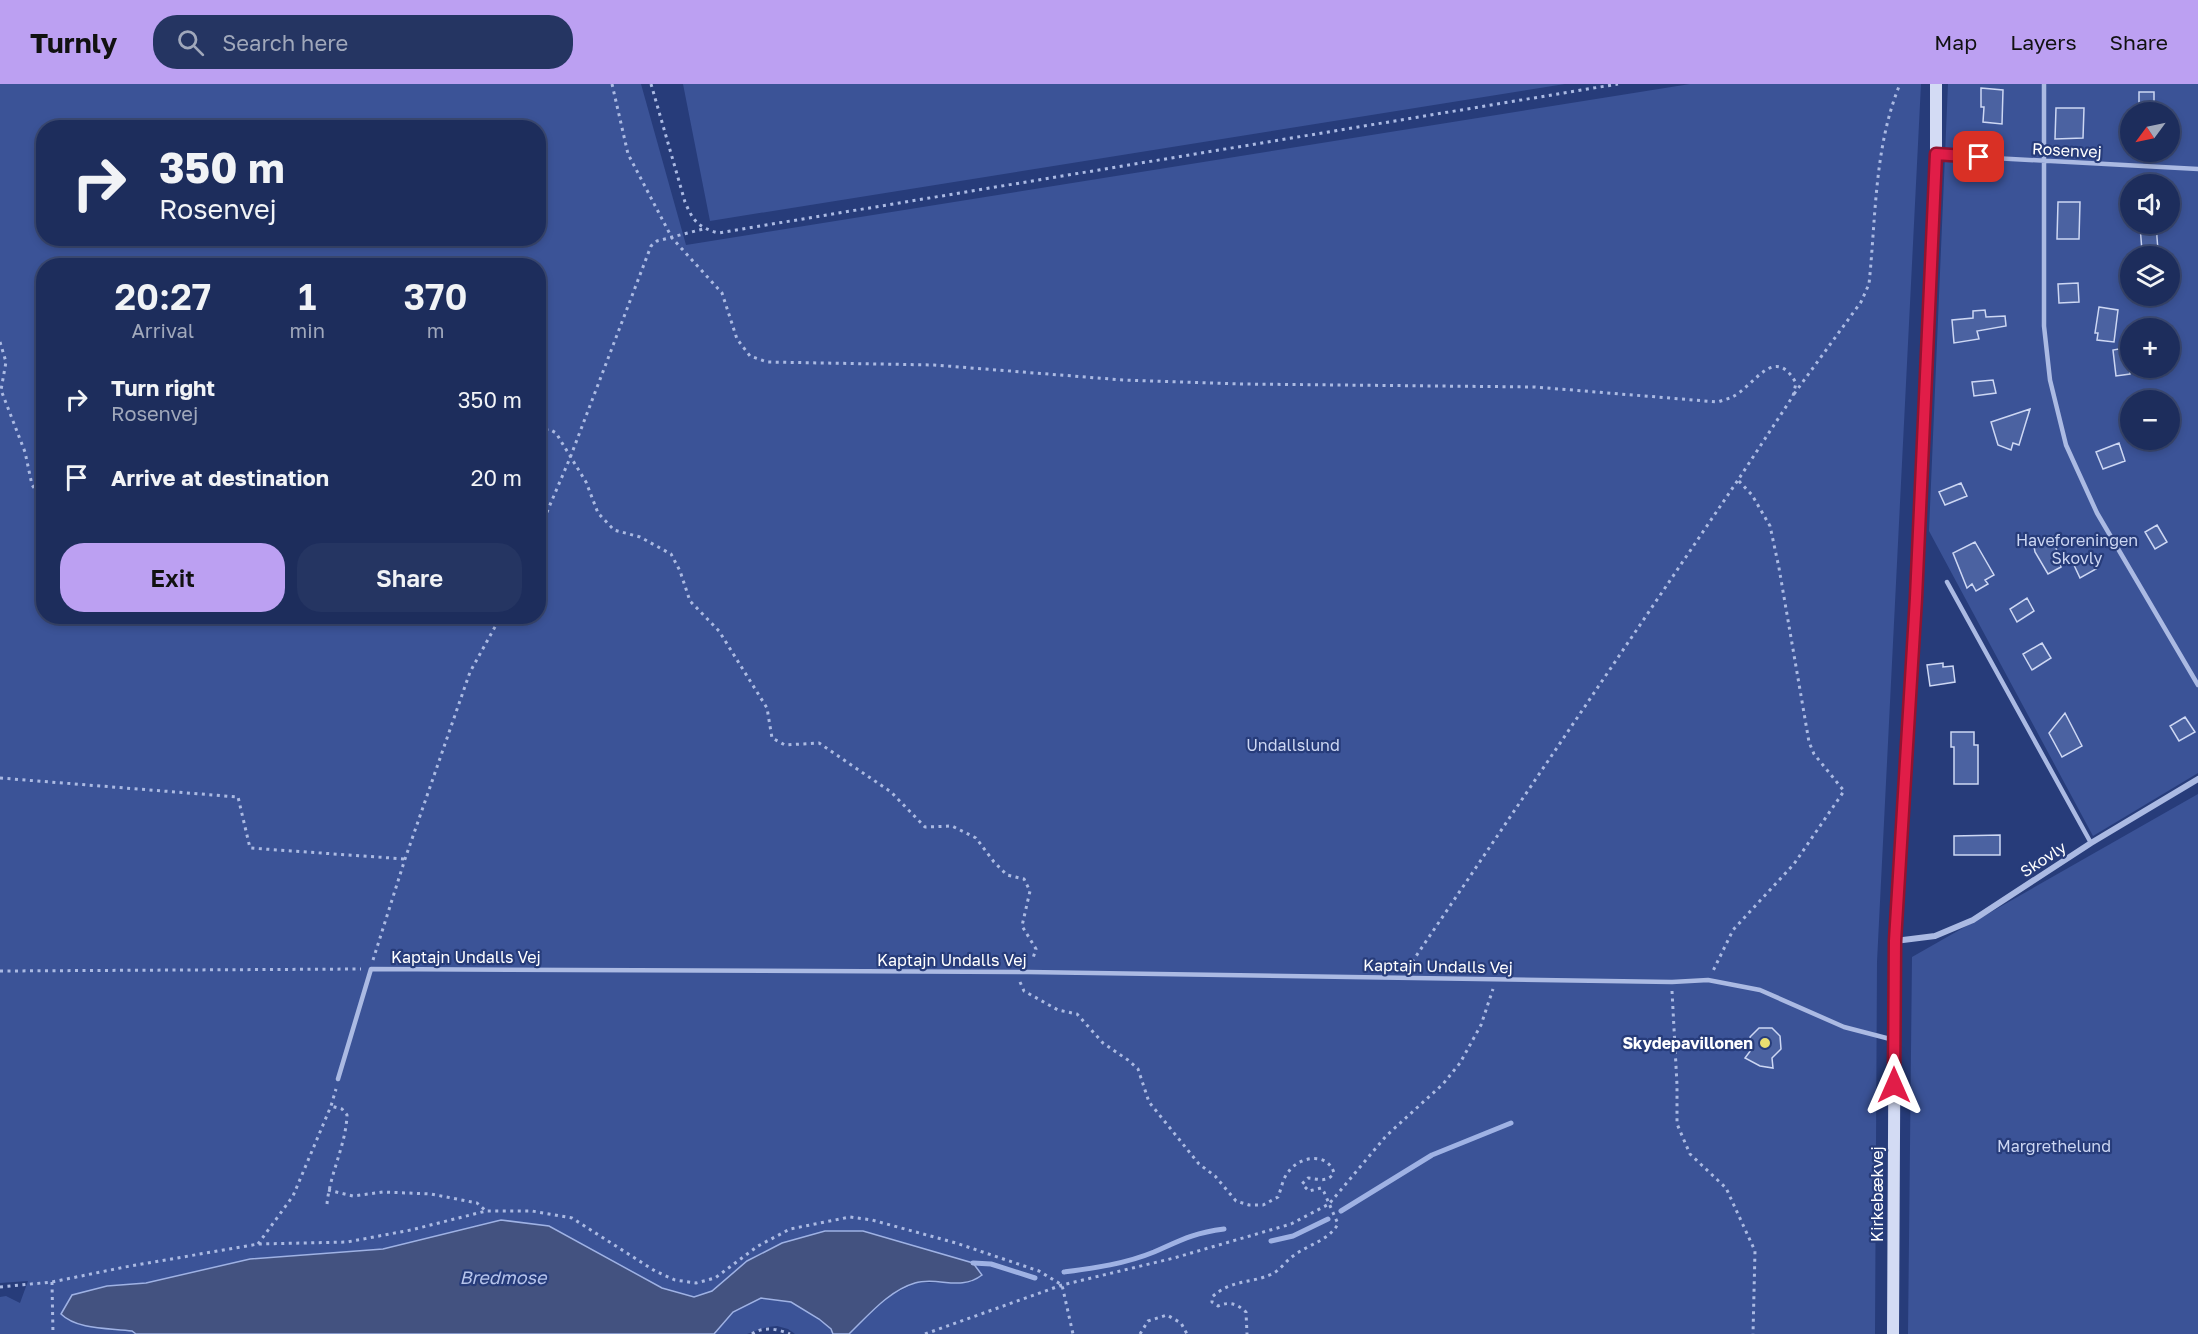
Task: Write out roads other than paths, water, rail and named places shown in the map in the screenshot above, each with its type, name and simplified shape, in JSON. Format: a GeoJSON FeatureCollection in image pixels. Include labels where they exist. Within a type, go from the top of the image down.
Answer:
{"type":"FeatureCollection","features":[{"type":"Feature","properties":{"kind":"street","name":"Kirkebækvej"},"geometry":{"type":"LineString","coordinates":[[1893,1334],[1895,941],[1916,598],[1936,154],[1936,84]]}},
{"type":"Feature","properties":{"kind":"street","name":"Skovly"},"geometry":{"type":"LineString","coordinates":[[1895,941],[1935,936],[1973,920],[2091,843],[2198,779]]}},
{"type":"Feature","properties":{"kind":"lane"},"geometry":{"type":"LineString","coordinates":[[2044,84],[2044,326],[2050,380],[2066,445],[2097,513],[2198,685]]}},
{"type":"Feature","properties":{"kind":"lane","name":"Rosenvej"},"geometry":{"type":"LineString","coordinates":[[1936,154],[2198,169]]}},
{"type":"Feature","properties":{"kind":"lane"},"geometry":{"type":"LineString","coordinates":[[1947,582],[2091,843]]}},
{"type":"Feature","properties":{"kind":"lane","name":"Kaptajn Undalls Vej"},"geometry":{"type":"LineString","coordinates":[[338,1080],[370,969],[1028,972],[1672,982],[1708,980],[1760,990],[1844,1027],[1894,1040]]}},
{"type":"Feature","properties":{"kind":"water","name":"Bredmose"},"geometry":{"type":"Polygon","coordinates":[[[501,1220],[549,1226],[662,1288],[694,1297],[712,1291],[747,1261],[782,1243],[825,1231],[863,1231],[973,1263],[982,1275],[965,1282],[924,1281],[905,1287],[879,1305],[849,1334],[833,1334],[831,1329],[819,1319],[791,1302],[761,1298],[733,1312],[714,1334],[136,1334],[132,1331],[85,1326],[61,1314],[72,1295],[107,1286],[146,1283],[250,1259],[383,1249],[501,1220]]]}},
{"type":"Feature","properties":{"kind":"waterway"},"geometry":{"type":"LineString","coordinates":[[1341,1211],[1432,1155],[1511,1123]]}},
{"type":"Feature","properties":{"kind":"waterway"},"geometry":{"type":"LineString","coordinates":[[1271,1241],[1293,1236],[1328,1219]]}},
{"type":"Feature","properties":{"kind":"waterway"},"geometry":{"type":"LineString","coordinates":[[1064,1272],[1132,1260],[1195,1235],[1224,1229]]}},
{"type":"Feature","properties":{"kind":"waterway"},"geometry":{"type":"LineString","coordinates":[[973,1263],[991,1264],[1035,1278]]}},
{"type":"Feature","properties":{"kind":"place","name":"Skydepavillonen"},"geometry":{"type":"Point","coordinates":[1765,1043]}},
{"type":"Feature","properties":{"kind":"park label","name":"Haveforeningen Skovly"},"geometry":{"type":"Point","coordinates":[2077,549]}},
{"type":"Feature","properties":{"kind":"park label","name":"Undallslund"},"geometry":{"type":"Point","coordinates":[1293,745]}},
{"type":"Feature","properties":{"kind":"park label","name":"Margrethelund"},"geometry":{"type":"Point","coordinates":[2054,1146]}}]}
